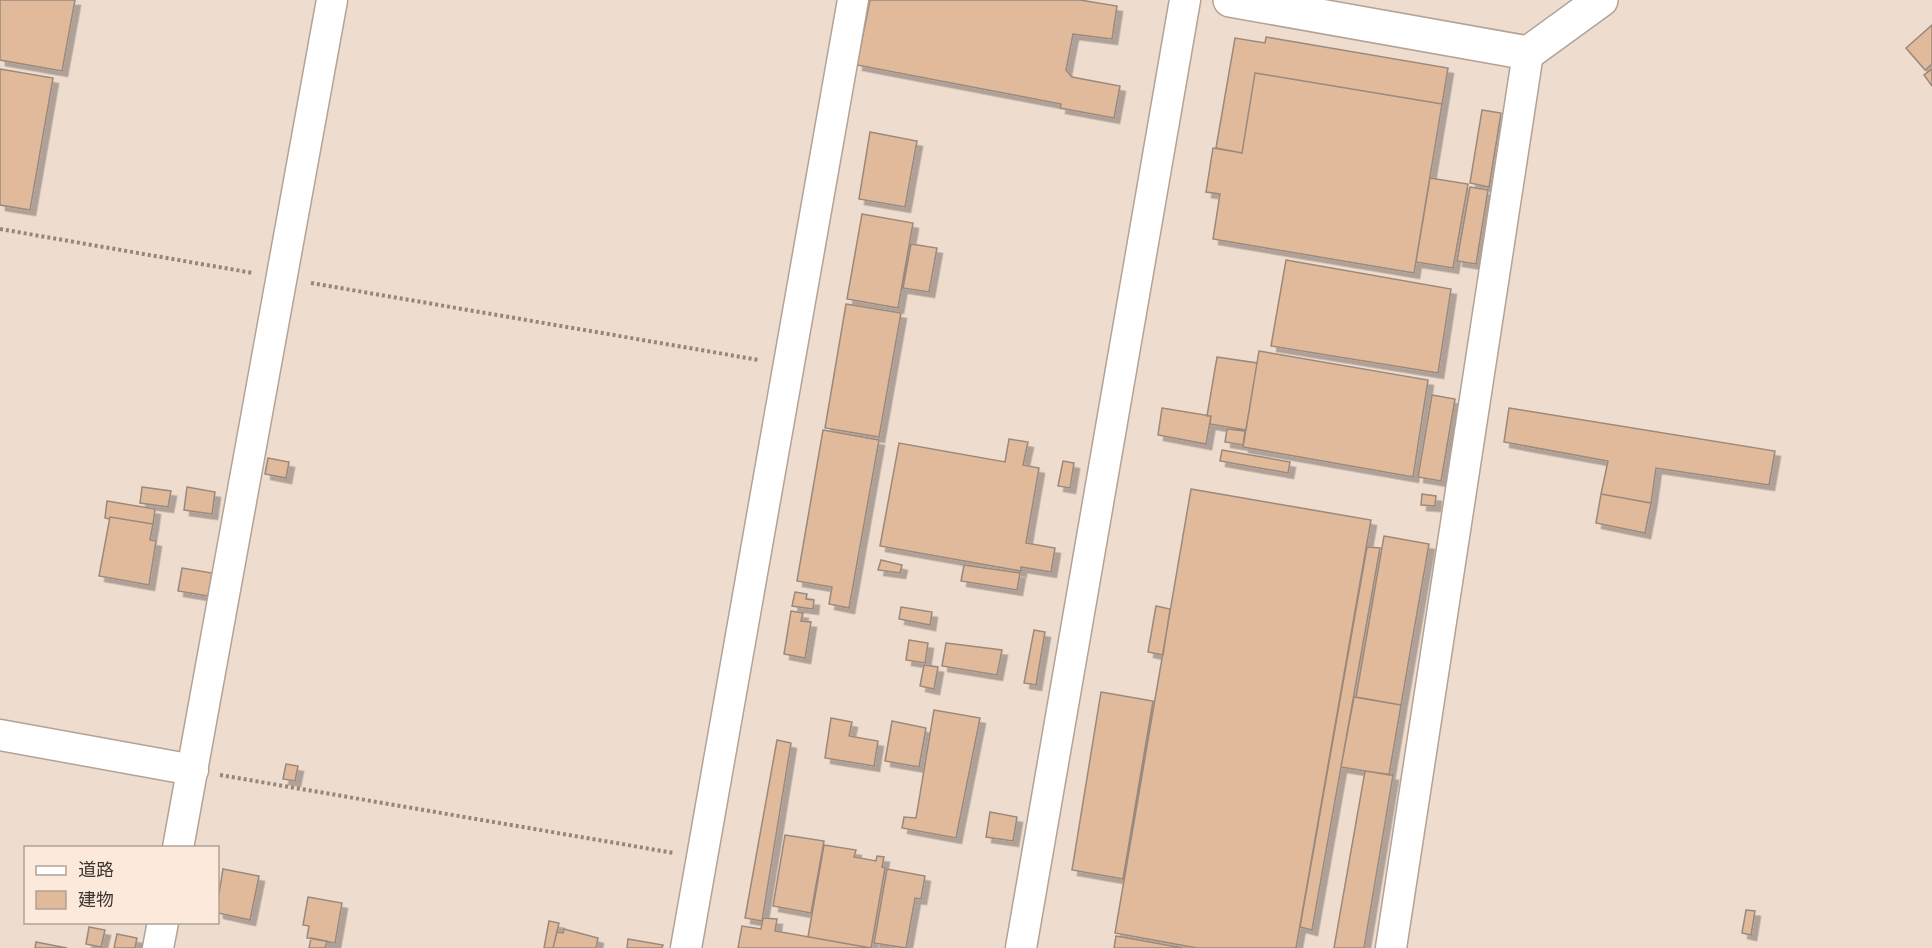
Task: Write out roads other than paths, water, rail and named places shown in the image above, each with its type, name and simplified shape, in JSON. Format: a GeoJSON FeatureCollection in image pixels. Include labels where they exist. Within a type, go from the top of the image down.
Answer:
{"type":"FeatureCollection","features":[{"type":"Feature","properties":{"kind":"street"},"geometry":{"type":"LineString","coordinates":[[178,846],[332,0]]}},
{"type":"Feature","properties":{"kind":"street"},"geometry":{"type":"LineString","coordinates":[[686,948],[853,0]]}},
{"type":"Feature","properties":{"kind":"street"},"geometry":{"type":"LineString","coordinates":[[1021,948],[1185,0]]}},
{"type":"Feature","properties":{"kind":"street"},"geometry":{"type":"LineString","coordinates":[[1230,0],[1528,53]]}},
{"type":"Feature","properties":{"kind":"street"},"geometry":{"type":"LineString","coordinates":[[1390,948],[1528,53],[1601,0]]}},
{"type":"Feature","properties":{"kind":"street"},"geometry":{"type":"LineString","coordinates":[[0,735],[193,770]]}},
{"type":"Feature","properties":{"kind":"street"},"geometry":{"type":"LineString","coordinates":[[158,948],[163,924]]}}]}
